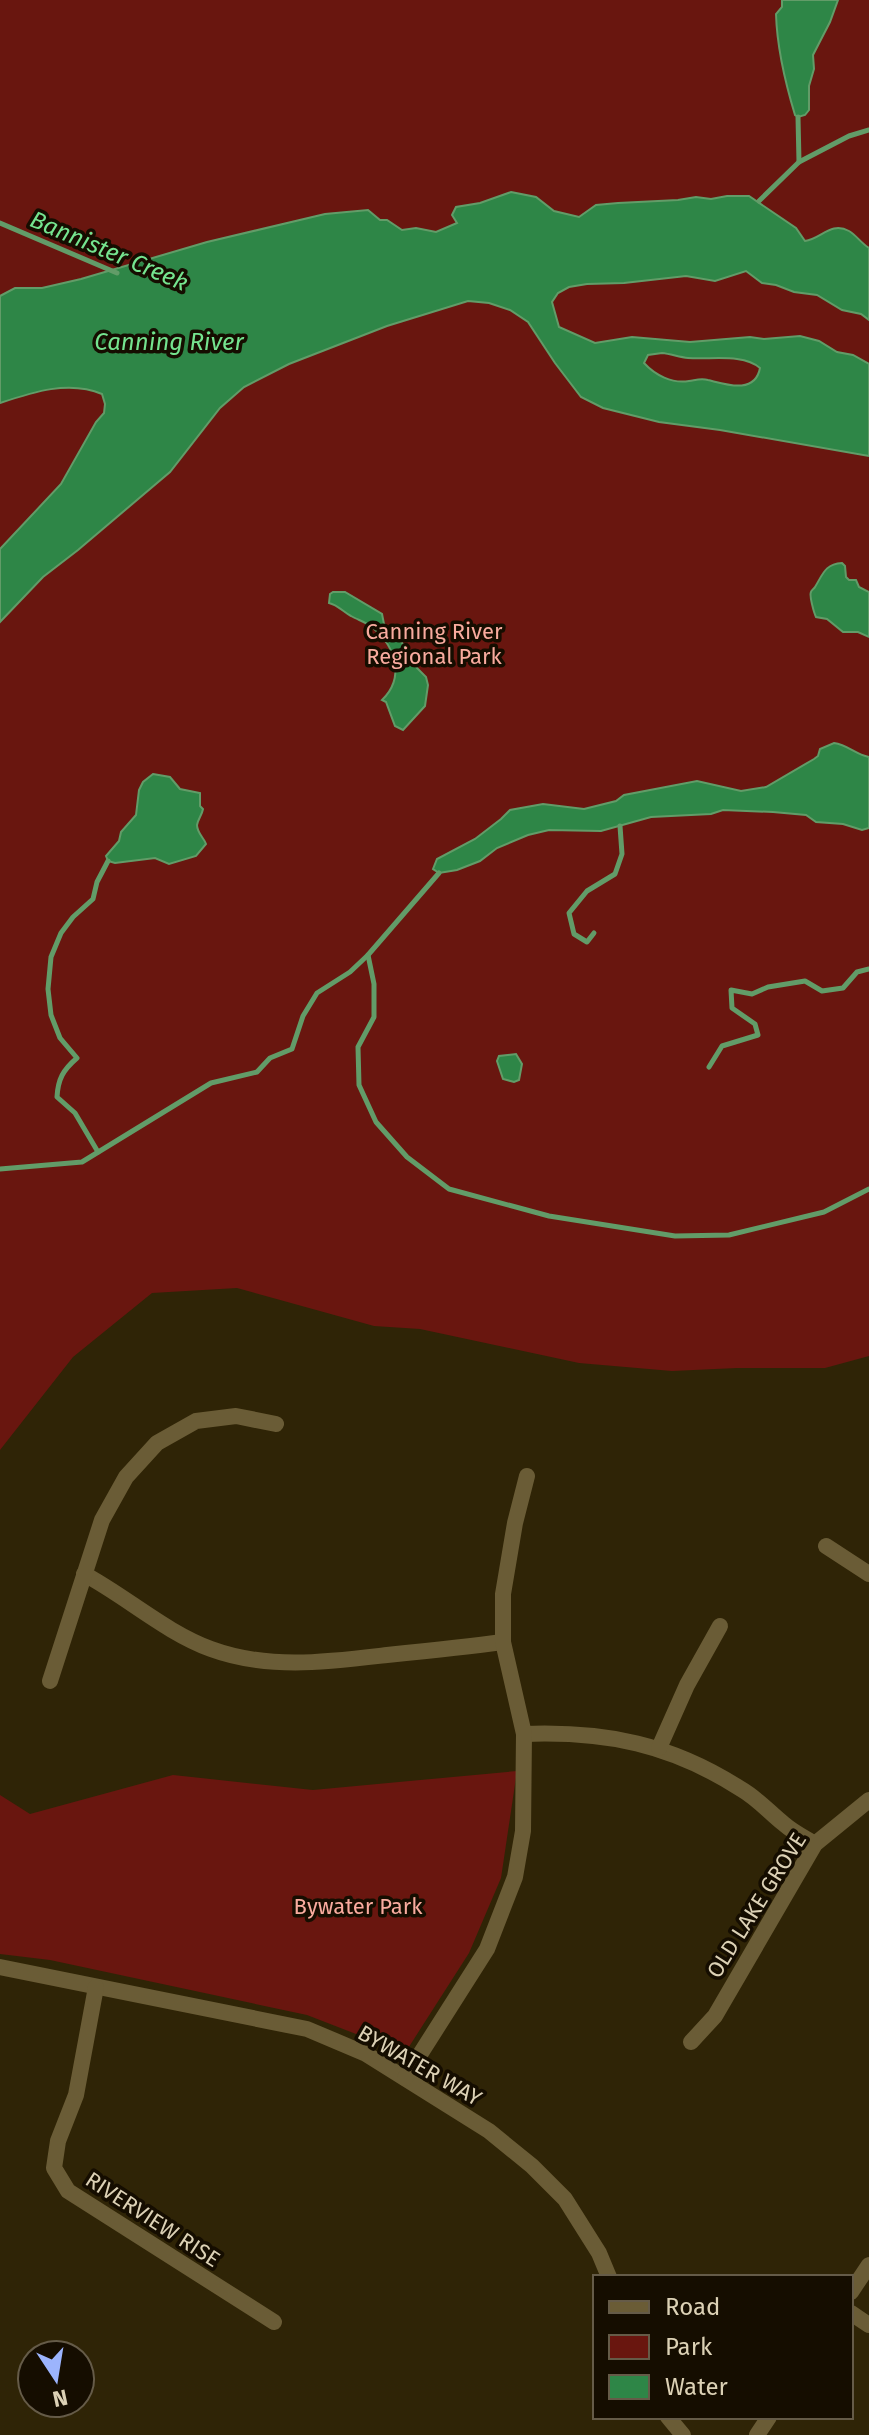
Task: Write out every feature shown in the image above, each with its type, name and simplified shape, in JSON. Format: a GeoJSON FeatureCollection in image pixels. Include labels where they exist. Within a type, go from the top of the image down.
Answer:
{"type":"FeatureCollection","features":[{"type":"Feature","properties":{"kind":"street"},"geometry":{"type":"LineString","coordinates":[[50,1681],[102,1520],[126,1477],[157,1443],[196,1421],[236,1416],[276,1424]]}},
{"type":"Feature","properties":{"kind":"street"},"geometry":{"type":"LineString","coordinates":[[405,2078],[487,1949],[515,1877],[523,1831],[524,1734],[503,1642],[503,1594],[527,1476]]}},
{"type":"Feature","properties":{"kind":"street"},"geometry":{"type":"LineString","coordinates":[[826,1546],[869,1574]]}},
{"type":"Feature","properties":{"kind":"street"},"geometry":{"type":"LineString","coordinates":[[84,1574],[115,1590],[176,1633],[210,1649],[245,1660],[291,1663],[332,1661],[503,1642]]}},
{"type":"Feature","properties":{"kind":"street"},"geometry":{"type":"LineString","coordinates":[[659,1748],[687,1685],[720,1626]]}},
{"type":"Feature","properties":{"kind":"street"},"geometry":{"type":"LineString","coordinates":[[524,1734],[601,1736],[659,1748],[743,1789],[787,1827],[815,1844]]}},
{"type":"Feature","properties":{"kind":"street","name":"OLD LAKE GROVE"},"geometry":{"type":"LineString","coordinates":[[691,2042],[715,2016],[815,1844],[869,1800]]}},
{"type":"Feature","properties":{"kind":"street","name":"BYWATER WAY"},"geometry":{"type":"LineString","coordinates":[[0,1967],[307,2029],[366,2054],[489,2131],[532,2166],[565,2199],[599,2253],[608,2275]]}},
{"type":"Feature","properties":{"kind":"street","name":"RIVERVIEW RISE"},"geometry":{"type":"LineString","coordinates":[[96,1987],[76,2095],[58,2141],[54,2168],[68,2191],[274,2322]]}},
{"type":"Feature","properties":{"kind":"street"},"geometry":{"type":"LineString","coordinates":[[853,2289],[869,2265]]}},
{"type":"Feature","properties":{"kind":"street"},"geometry":{"type":"LineString","coordinates":[[670,2419],[683,2435]]}},
{"type":"Feature","properties":{"kind":"green space","name":"Canning River Regional Park"},"geometry":{"type":"Polygon","coordinates":[[[0,0],[869,0],[869,1356],[825,1368],[672,1371],[579,1363],[420,1329],[374,1326],[237,1288],[152,1293],[73,1357],[0,1450],[0,0]]]}},
{"type":"Feature","properties":{"kind":"green space","name":"Bywater Park"},"geometry":{"type":"Polygon","coordinates":[[[517,1771],[501,1878],[469,1953],[405,2053],[307,2015],[50,1960],[0,1954],[0,1795],[30,1814],[173,1775],[313,1790],[517,1771]]]}},
{"type":"Feature","properties":{"kind":"water"},"geometry":{"type":"Polygon","coordinates":[[[782,0],[838,0],[813,55],[809,110],[798,117],[788,90],[778,39],[776,14],[782,7],[782,0]]]}},
{"type":"Feature","properties":{"kind":"water","name":"Canning River"},"geometry":{"type":"Polygon","coordinates":[[[511,192],[536,197],[554,211],[579,217],[596,205],[749,196],[796,228],[805,241],[831,229],[849,231],[869,248],[869,320],[861,314],[842,310],[817,295],[762,283],[746,271],[715,281],[686,276],[587,284],[569,287],[558,293],[552,302],[559,327],[595,343],[632,337],[690,342],[800,336],[819,341],[837,352],[853,355],[869,364],[869,456],[659,422],[603,408],[581,397],[528,322],[510,310],[489,303],[468,301],[387,326],[289,364],[244,387],[220,408],[170,472],[43,577],[0,622],[0,549],[61,484],[104,413],[105,404],[102,394],[77,388],[38,392],[0,403],[0,296],[15,288],[42,288],[81,279],[207,242],[325,214],[368,210],[380,220],[387,220],[402,230],[416,228],[436,232],[457,223],[452,215],[456,207],[480,203],[511,192]],[[662,353],[648,355],[644,363],[659,375],[676,381],[703,379],[746,385],[757,376],[760,368],[745,360],[688,358],[662,353]]]}},
{"type":"Feature","properties":{"kind":"water"},"geometry":{"type":"Polygon","coordinates":[[[842,563],[846,577],[856,580],[859,587],[869,592],[869,637],[858,632],[843,632],[827,619],[815,615],[811,591],[828,568],[842,563]]]}},
{"type":"Feature","properties":{"kind":"water"},"geometry":{"type":"Polygon","coordinates":[[[333,592],[345,592],[382,614],[384,624],[404,645],[412,663],[426,677],[425,706],[403,730],[395,726],[386,702],[382,700],[394,682],[392,653],[371,626],[329,603],[333,592]]]}},
{"type":"Feature","properties":{"kind":"water"},"geometry":{"type":"Polygon","coordinates":[[[834,743],[869,757],[869,828],[862,830],[843,824],[816,822],[806,815],[723,810],[711,814],[651,817],[601,831],[549,830],[497,848],[480,861],[457,870],[439,873],[433,869],[437,859],[475,839],[510,810],[543,804],[584,809],[616,801],[624,795],[697,781],[741,791],[766,787],[814,759],[820,749],[834,743]]]}},
{"type":"Feature","properties":{"kind":"water"},"geometry":{"type":"Polygon","coordinates":[[[153,774],[170,777],[180,789],[200,793],[203,809],[197,828],[206,844],[196,856],[169,864],[155,858],[115,863],[108,861],[106,856],[136,815],[143,782],[153,774]]]}},
{"type":"Feature","properties":{"kind":"water"},"geometry":{"type":"Polygon","coordinates":[[[516,1054],[522,1064],[519,1080],[503,1079],[497,1061],[499,1056],[516,1054]]]}},
{"type":"Feature","properties":{"kind":"waterway"},"geometry":{"type":"LineString","coordinates":[[759,201],[799,162],[798,117]]}},
{"type":"Feature","properties":{"kind":"waterway"},"geometry":{"type":"LineString","coordinates":[[799,162],[849,136],[869,130]]}},
{"type":"Feature","properties":{"kind":"waterway","name":"Bannister Creek"},"geometry":{"type":"LineString","coordinates":[[0,223],[117,273]]}},
{"type":"Feature","properties":{"kind":"waterway"},"geometry":{"type":"LineString","coordinates":[[594,933],[587,942],[574,934],[569,913],[587,891],[615,874],[622,854],[620,826]]}},
{"type":"Feature","properties":{"kind":"waterway"},"geometry":{"type":"LineString","coordinates":[[98,1152],[75,1113],[57,1097],[62,1075],[77,1058],[60,1038],[51,1015],[48,989],[51,957],[61,933],[93,899],[97,882],[108,861]]}},
{"type":"Feature","properties":{"kind":"waterway"},"geometry":{"type":"LineString","coordinates":[[0,1169],[82,1162],[211,1083],[257,1072],[270,1058],[292,1049],[303,1016],[317,993],[350,972],[368,955],[439,873]]}},
{"type":"Feature","properties":{"kind":"waterway"},"geometry":{"type":"LineString","coordinates":[[368,955],[374,984],[374,1017],[358,1047],[359,1085],[376,1122],[407,1157],[449,1189],[549,1216],[675,1236],[729,1235],[824,1212],[869,1189]]}},
{"type":"Feature","properties":{"kind":"waterway"},"geometry":{"type":"LineString","coordinates":[[709,1067],[722,1046],[758,1035],[755,1024],[732,1008],[731,990],[752,994],[768,987],[805,981],[822,991],[843,988],[857,972],[869,969]]}}]}
